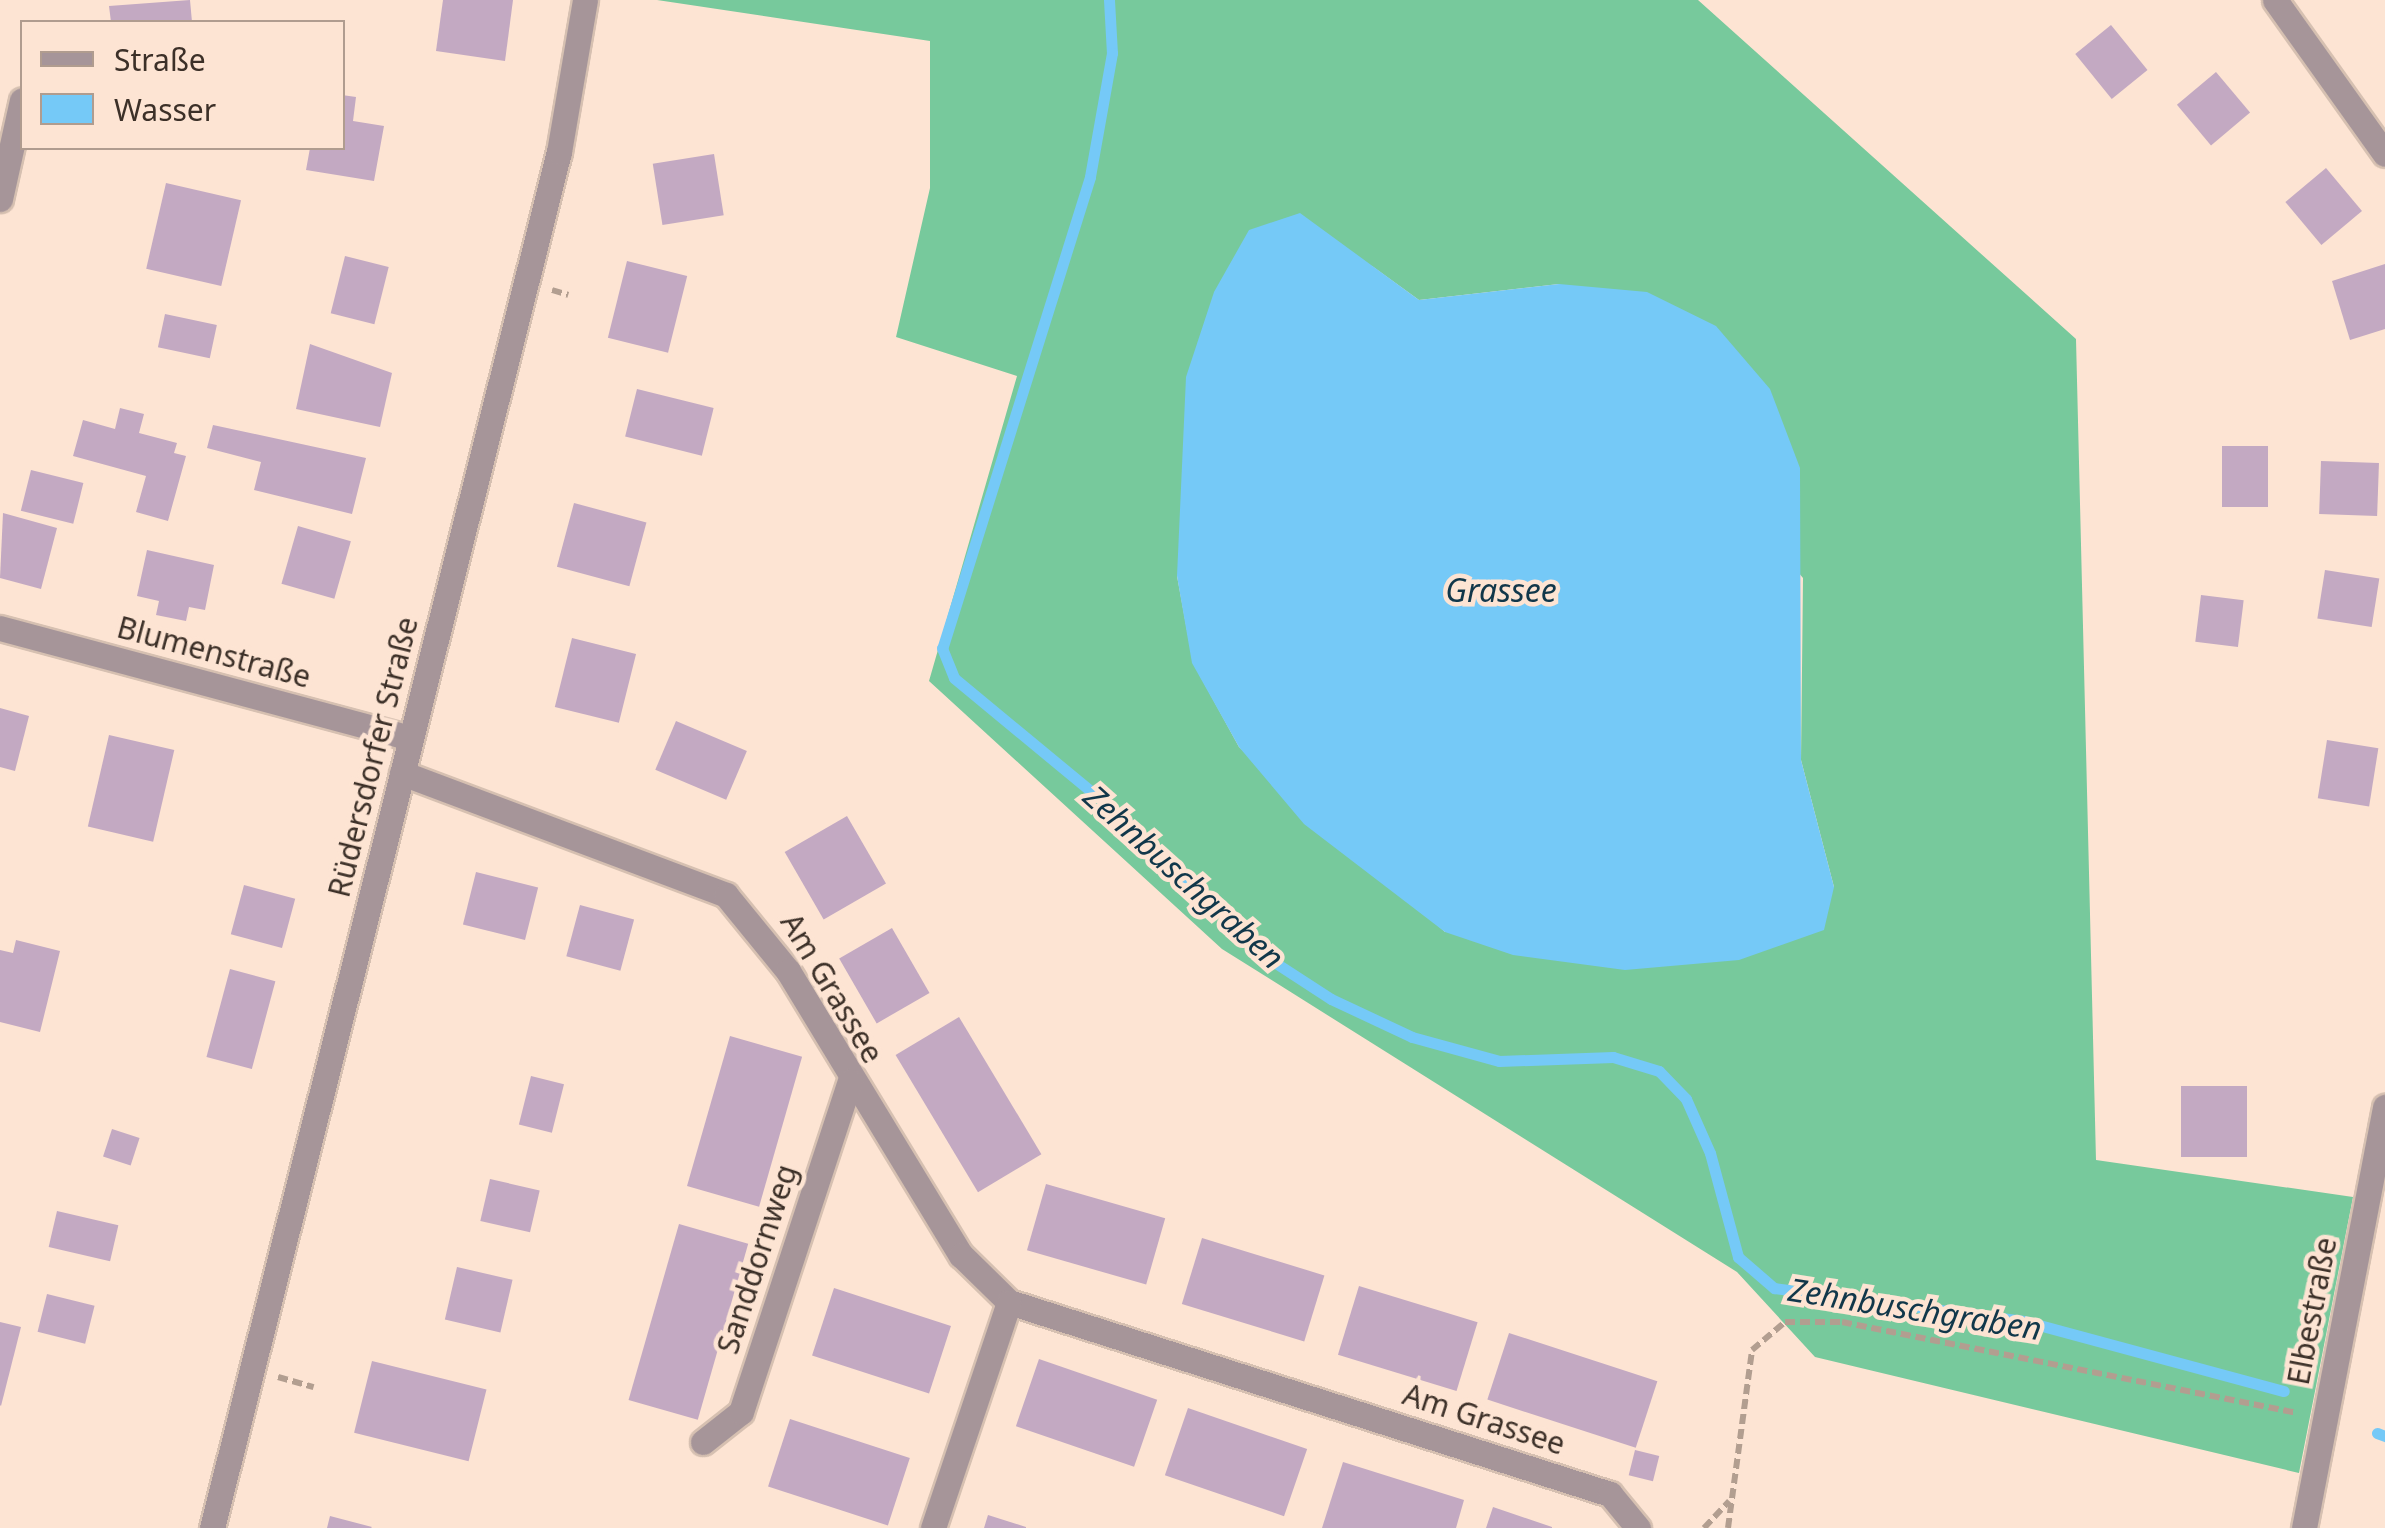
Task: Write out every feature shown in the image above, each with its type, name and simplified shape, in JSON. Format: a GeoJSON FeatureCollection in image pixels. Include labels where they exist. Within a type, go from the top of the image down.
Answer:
{"type":"FeatureCollection","features":[{"type":"Feature","properties":{"kind":"street","name":"Rüdersdorfer Straße"},"geometry":{"type":"LineString","coordinates":[[212,1528],[559,152],[584,0]]}},
{"type":"Feature","properties":{"kind":"street"},"geometry":{"type":"LineString","coordinates":[[2275,0],[2385,154]]}},
{"type":"Feature","properties":{"kind":"street"},"geometry":{"type":"LineString","coordinates":[[0,199],[20,109]]}},
{"type":"Feature","properties":{"kind":"street","name":"Blumenstraße"},"geometry":{"type":"LineString","coordinates":[[0,628],[412,738]]}},
{"type":"Feature","properties":{"kind":"street","name":"Am Grassee"},"geometry":{"type":"LineString","coordinates":[[402,773],[726,895],[770,945],[850,1081],[962,1255],[1009,1302],[1610,1494],[1638,1528]]}},
{"type":"Feature","properties":{"kind":"street","name":"Sanddornweg"},"geometry":{"type":"LineString","coordinates":[[703,1442],[741,1412],[850,1081]]}},
{"type":"Feature","properties":{"kind":"street","name":"Elbestraße"},"geometry":{"type":"LineString","coordinates":[[2304,1528],[2385,1106]]}},
{"type":"Feature","properties":{"kind":"street"},"geometry":{"type":"LineString","coordinates":[[933,1528],[1009,1302]]}},
{"type":"Feature","properties":{"kind":"path"},"geometry":{"type":"LineString","coordinates":[[1728,1528],[1752,1350],[1785,1322],[1842,1322],[2324,1419]]}},
{"type":"Feature","properties":{"kind":"path"},"geometry":{"type":"LineString","coordinates":[[1704,1528],[1718,1523],[1733,1493]]}},
{"type":"Feature","properties":{"kind":"green space"},"geometry":{"type":"Polygon","coordinates":[[[657,0],[1698,0],[2076,339],[2096,1160],[2353,1197],[2299,1473],[1815,1357],[1737,1272],[1222,949],[929,681],[1017,376],[896,337],[930,188],[930,41],[657,0]],[[1372,266],[1177,576],[1193,663],[1239,747],[1445,932],[1834,887],[1801,760],[1803,578],[1559,284],[1419,300],[1372,266]]]}},
{"type":"Feature","properties":{"kind":"water","name":"Grassee"},"geometry":{"type":"Polygon","coordinates":[[[1300,213],[1419,300],[1559,284],[1647,292],[1716,326],[1770,389],[1800,468],[1801,760],[1834,887],[1824,930],[1739,960],[1625,970],[1513,955],[1445,932],[1304,824],[1239,747],[1192,663],[1177,576],[1186,377],[1214,292],[1249,230],[1300,213]]]}},
{"type":"Feature","properties":{"kind":"building"},"geometry":{"type":"Polygon","coordinates":[[[190,0],[192,20],[111,20],[109,6],[190,0]]]}},
{"type":"Feature","properties":{"kind":"building"},"geometry":{"type":"Polygon","coordinates":[[[443,0],[513,0],[505,61],[436,51],[443,0]]]}},
{"type":"Feature","properties":{"kind":"building"},"geometry":{"type":"Polygon","coordinates":[[[2111,25],[2148,70],[2112,99],[2075,54],[2111,25]]]}},
{"type":"Feature","properties":{"kind":"building"},"geometry":{"type":"Polygon","coordinates":[[[2216,72],[2250,113],[2211,145],[2177,105],[2216,72]]]}},
{"type":"Feature","properties":{"kind":"building"},"geometry":{"type":"Polygon","coordinates":[[[345,95],[356,97],[353,121],[384,126],[374,181],[306,170],[310,150],[345,150],[345,95]]]}},
{"type":"Feature","properties":{"kind":"building"},"geometry":{"type":"Polygon","coordinates":[[[714,154],[724,215],[662,225],[653,164],[714,154]]]}},
{"type":"Feature","properties":{"kind":"building"},"geometry":{"type":"Polygon","coordinates":[[[2326,168],[2362,211],[2321,245],[2285,202],[2326,168]]]}},
{"type":"Feature","properties":{"kind":"building"},"geometry":{"type":"Polygon","coordinates":[[[166,183],[241,200],[221,286],[146,269],[166,183]]]}},
{"type":"Feature","properties":{"kind":"building"},"geometry":{"type":"Polygon","coordinates":[[[345,256],[389,267],[374,324],[331,313],[345,256]]]}},
{"type":"Feature","properties":{"kind":"building"},"geometry":{"type":"Polygon","coordinates":[[[627,261],[687,276],[668,353],[608,338],[627,261]]]}},
{"type":"Feature","properties":{"kind":"building"},"geometry":{"type":"Polygon","coordinates":[[[2385,264],[2385,329],[2350,340],[2332,281],[2385,264]]]}},
{"type":"Feature","properties":{"kind":"building"},"geometry":{"type":"Polygon","coordinates":[[[165,314],[217,325],[210,358],[158,347],[165,314]]]}},
{"type":"Feature","properties":{"kind":"building"},"geometry":{"type":"Polygon","coordinates":[[[310,344],[392,373],[380,427],[296,409],[310,344]]]}},
{"type":"Feature","properties":{"kind":"building"},"geometry":{"type":"Polygon","coordinates":[[[637,389],[714,408],[702,456],[625,437],[637,389]]]}},
{"type":"Feature","properties":{"kind":"building"},"geometry":{"type":"Polygon","coordinates":[[[120,408],[144,414],[139,433],[177,443],[174,453],[186,456],[168,521],[136,512],[146,476],[73,456],[83,420],[115,429],[120,408]]]}},
{"type":"Feature","properties":{"kind":"building"},"geometry":{"type":"Polygon","coordinates":[[[213,425],[366,458],[352,514],[254,490],[261,462],[207,448],[213,425]]]}},
{"type":"Feature","properties":{"kind":"building"},"geometry":{"type":"Polygon","coordinates":[[[2222,446],[2268,446],[2268,507],[2222,507],[2222,446]]]}},
{"type":"Feature","properties":{"kind":"building"},"geometry":{"type":"Polygon","coordinates":[[[2321,461],[2379,463],[2377,516],[2319,514],[2321,461]]]}},
{"type":"Feature","properties":{"kind":"building"},"geometry":{"type":"Polygon","coordinates":[[[31,470],[83,483],[73,524],[21,511],[31,470]]]}},
{"type":"Feature","properties":{"kind":"building"},"geometry":{"type":"Polygon","coordinates":[[[574,503],[646,522],[629,586],[557,567],[574,503]]]}},
{"type":"Feature","properties":{"kind":"building"},"geometry":{"type":"Polygon","coordinates":[[[3,513],[57,528],[41,589],[0,578],[3,513]]]}},
{"type":"Feature","properties":{"kind":"building"},"geometry":{"type":"Polygon","coordinates":[[[298,526],[351,541],[334,599],[281,584],[298,526]]]}},
{"type":"Feature","properties":{"kind":"building"},"geometry":{"type":"Polygon","coordinates":[[[147,550],[214,565],[205,610],[189,607],[186,621],[156,615],[159,601],[137,596],[147,550]]]}},
{"type":"Feature","properties":{"kind":"building"},"geometry":{"type":"Polygon","coordinates":[[[2325,570],[2379,579],[2372,627],[2317,618],[2325,570]]]}},
{"type":"Feature","properties":{"kind":"building"},"geometry":{"type":"Polygon","coordinates":[[[2201,595],[2244,600],[2238,647],[2195,642],[2201,595]]]}},
{"type":"Feature","properties":{"kind":"building"},"geometry":{"type":"Polygon","coordinates":[[[572,638],[636,654],[619,723],[555,707],[572,638]]]}},
{"type":"Feature","properties":{"kind":"building"},"geometry":{"type":"Polygon","coordinates":[[[0,708],[29,716],[15,771],[0,767],[0,708]]]}},
{"type":"Feature","properties":{"kind":"building"},"geometry":{"type":"Polygon","coordinates":[[[676,721],[747,751],[726,800],[655,770],[676,721]]]}},
{"type":"Feature","properties":{"kind":"building"},"geometry":{"type":"Polygon","coordinates":[[[109,735],[174,750],[153,842],[88,827],[109,735]]]}},
{"type":"Feature","properties":{"kind":"building"},"geometry":{"type":"Polygon","coordinates":[[[2327,740],[2378,748],[2369,806],[2318,798],[2327,740]]]}},
{"type":"Feature","properties":{"kind":"building"},"geometry":{"type":"Polygon","coordinates":[[[847,816],[886,884],[824,920],[785,852],[847,816]]]}},
{"type":"Feature","properties":{"kind":"building"},"geometry":{"type":"Polygon","coordinates":[[[476,872],[538,887],[525,940],[463,924],[476,872]]]}},
{"type":"Feature","properties":{"kind":"building"},"geometry":{"type":"Polygon","coordinates":[[[244,885],[295,899],[282,948],[231,934],[244,885]]]}},
{"type":"Feature","properties":{"kind":"building"},"geometry":{"type":"Polygon","coordinates":[[[580,905],[634,919],[620,971],[566,956],[580,905]]]}},
{"type":"Feature","properties":{"kind":"building"},"geometry":{"type":"Polygon","coordinates":[[[892,928],[929,993],[877,1023],[839,958],[892,928]]]}},
{"type":"Feature","properties":{"kind":"building"},"geometry":{"type":"Polygon","coordinates":[[[16,940],[60,951],[40,1032],[0,1022],[0,950],[13,953],[16,940]]]}},
{"type":"Feature","properties":{"kind":"building"},"geometry":{"type":"Polygon","coordinates":[[[230,969],[275,981],[252,1069],[206,1057],[230,969]]]}},
{"type":"Feature","properties":{"kind":"building"},"geometry":{"type":"Polygon","coordinates":[[[959,1017],[1041,1154],[978,1192],[896,1055],[959,1017]]]}},
{"type":"Feature","properties":{"kind":"building"},"geometry":{"type":"Polygon","coordinates":[[[730,1036],[802,1057],[759,1207],[687,1186],[730,1036]]]}},
{"type":"Feature","properties":{"kind":"building"},"geometry":{"type":"Polygon","coordinates":[[[531,1076],[564,1084],[552,1133],[519,1125],[531,1076]]]}},
{"type":"Feature","properties":{"kind":"building"},"geometry":{"type":"Polygon","coordinates":[[[2181,1086],[2247,1086],[2247,1157],[2181,1157],[2181,1086]]]}},
{"type":"Feature","properties":{"kind":"building"},"geometry":{"type":"Polygon","coordinates":[[[112,1129],[140,1138],[131,1166],[103,1157],[112,1129]]]}},
{"type":"Feature","properties":{"kind":"building"},"geometry":{"type":"Polygon","coordinates":[[[490,1179],[540,1190],[530,1232],[480,1221],[490,1179]]]}},
{"type":"Feature","properties":{"kind":"building"},"geometry":{"type":"Polygon","coordinates":[[[1046,1184],[1165,1218],[1146,1285],[1027,1250],[1046,1184]]]}},
{"type":"Feature","properties":{"kind":"building"},"geometry":{"type":"Polygon","coordinates":[[[57,1211],[118,1225],[110,1261],[49,1247],[57,1211]]]}},
{"type":"Feature","properties":{"kind":"building"},"geometry":{"type":"Polygon","coordinates":[[[679,1224],[748,1244],[698,1420],[629,1400],[679,1224]]]}},
{"type":"Feature","properties":{"kind":"building"},"geometry":{"type":"Polygon","coordinates":[[[1202,1238],[1324,1275],[1304,1341],[1182,1304],[1202,1238]]]}},
{"type":"Feature","properties":{"kind":"building"},"geometry":{"type":"Polygon","coordinates":[[[457,1267],[513,1280],[500,1332],[445,1320],[457,1267]]]}},
{"type":"Feature","properties":{"kind":"building"},"geometry":{"type":"Polygon","coordinates":[[[1359,1286],[1478,1322],[1457,1391],[1338,1355],[1359,1286]]]}},
{"type":"Feature","properties":{"kind":"building"},"geometry":{"type":"Polygon","coordinates":[[[834,1288],[951,1326],[929,1394],[812,1356],[834,1288]]]}},
{"type":"Feature","properties":{"kind":"building"},"geometry":{"type":"Polygon","coordinates":[[[47,1294],[95,1306],[85,1344],[38,1332],[47,1294]]]}},
{"type":"Feature","properties":{"kind":"building"},"geometry":{"type":"Polygon","coordinates":[[[0,1322],[21,1327],[1,1406],[0,1405],[0,1322]]]}},
{"type":"Feature","properties":{"kind":"building"},"geometry":{"type":"Polygon","coordinates":[[[1509,1333],[1657,1381],[1636,1448],[1487,1400],[1509,1333]]]}},
{"type":"Feature","properties":{"kind":"building"},"geometry":{"type":"Polygon","coordinates":[[[1039,1359],[1157,1400],[1134,1467],[1016,1426],[1039,1359]]]}},
{"type":"Feature","properties":{"kind":"building"},"geometry":{"type":"Polygon","coordinates":[[[372,1361],[486,1390],[469,1461],[354,1433],[372,1361]]]}},
{"type":"Feature","properties":{"kind":"building"},"geometry":{"type":"Polygon","coordinates":[[[1188,1408],[1307,1449],[1284,1516],[1165,1475],[1188,1408]]]}},
{"type":"Feature","properties":{"kind":"building"},"geometry":{"type":"Polygon","coordinates":[[[790,1419],[910,1458],[888,1525],[768,1487],[790,1419]]]}},
{"type":"Feature","properties":{"kind":"building"},"geometry":{"type":"Polygon","coordinates":[[[1635,1450],[1659,1456],[1653,1481],[1629,1475],[1635,1450]]]}},
{"type":"Feature","properties":{"kind":"building"},"geometry":{"type":"Polygon","coordinates":[[[1343,1462],[1464,1500],[1456,1528],[1322,1528],[1343,1462]]]}},
{"type":"Feature","properties":{"kind":"building"},"geometry":{"type":"Polygon","coordinates":[[[1493,1507],[1552,1527],[1552,1528],[1486,1528],[1493,1507]]]}},
{"type":"Feature","properties":{"kind":"building"},"geometry":{"type":"Polygon","coordinates":[[[988,1515],[1026,1527],[1026,1528],[984,1528],[988,1515]]]}},
{"type":"Feature","properties":{"kind":"building"},"geometry":{"type":"Polygon","coordinates":[[[330,1516],[372,1527],[327,1528],[330,1516]]]}},
{"type":"Feature","properties":{"kind":"waterway","name":"Zehnbuschgraben"},"geometry":{"type":"LineString","coordinates":[[1109,0],[1112,53],[1090,177],[942,648],[954,678],[1116,812],[1268,958],[1331,999],[1412,1037],[1499,1061],[1613,1057],[1659,1071],[1686,1099],[1710,1153],[1738,1257],[1774,1288],[2024,1321],[2284,1391]]}},
{"type":"Feature","properties":{"kind":"waterway","name":"Zehnbuschgraben"},"geometry":{"type":"LineString","coordinates":[[2377,1433],[2385,1436]]}}]}
